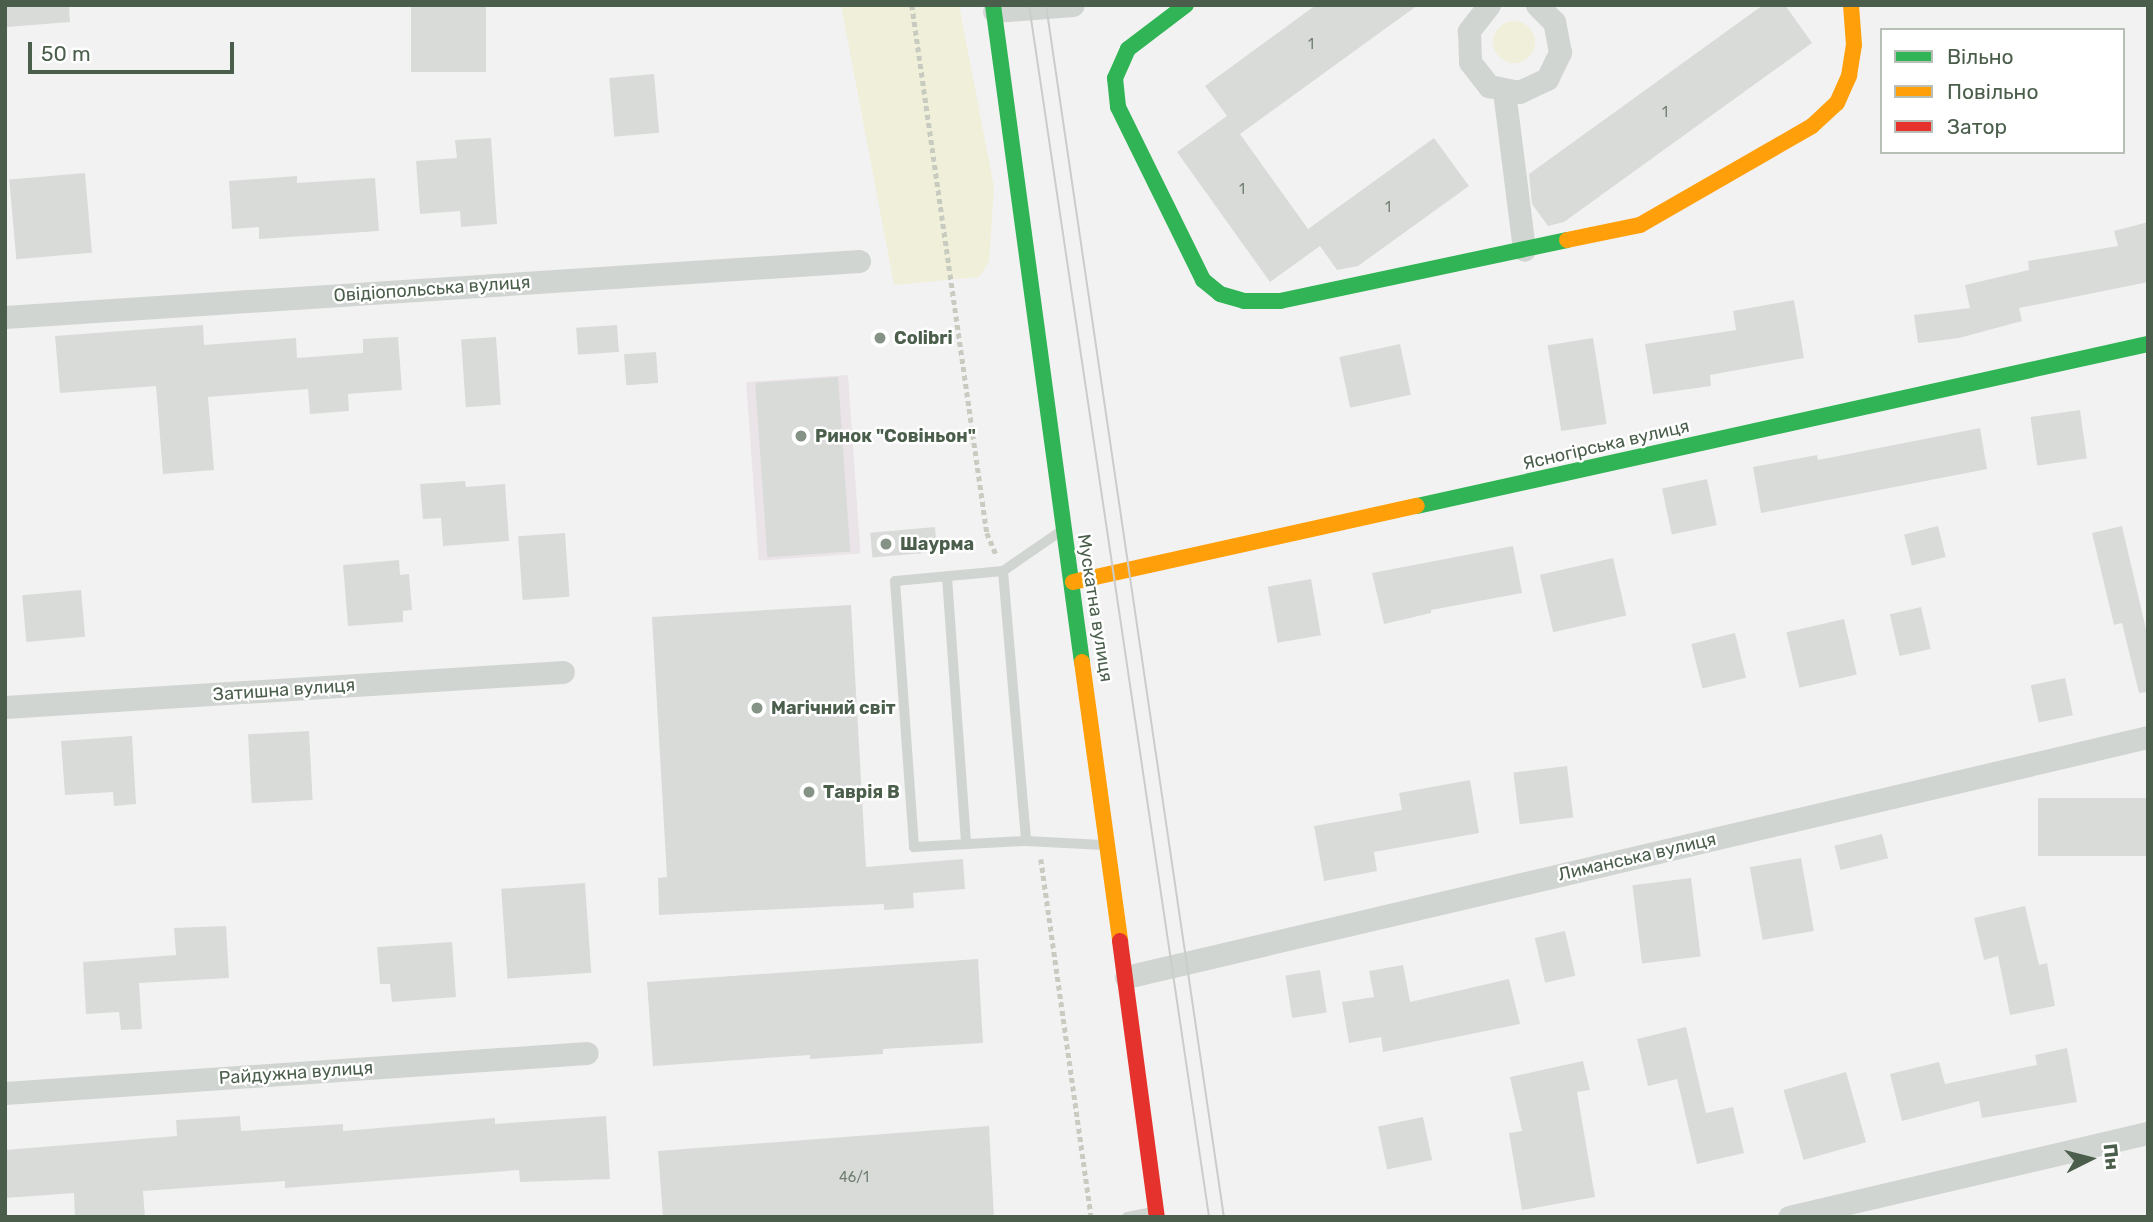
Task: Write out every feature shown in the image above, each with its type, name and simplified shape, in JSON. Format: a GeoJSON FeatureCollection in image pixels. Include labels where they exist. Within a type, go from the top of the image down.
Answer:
{"type":"FeatureCollection","features":[{"type":"Feature","properties":{"kind":"street"},"geometry":{"type":"LineString","coordinates":[[994,8],[1073,5]]}},
{"type":"Feature","properties":{"kind":"street"},"geometry":{"type":"LineString","coordinates":[[1186,5],[1128,49],[1115,78],[1118,107],[1183,246],[1203,280],[1220,294],[1244,301],[1280,301],[1640,225],[1812,126],[1837,103],[1849,76],[1854,45],[1851,5]]}},
{"type":"Feature","properties":{"kind":"street"},"geometry":{"type":"LineString","coordinates":[[1489,5],[1476,18],[1467,47],[1478,75],[1504,91],[1519,92],[1547,79],[1560,52],[1552,13],[1537,5]]}},
{"type":"Feature","properties":{"kind":"street","name":"Мускатна вулиця"},"geometry":{"type":"LineString","coordinates":[[994,8],[1157,1214]]}},
{"type":"Feature","properties":{"kind":"street"},"geometry":{"type":"LineString","coordinates":[[1504,91],[1524,250]]}},
{"type":"Feature","properties":{"kind":"street","name":"Овідіопольська вулиця"},"geometry":{"type":"LineString","coordinates":[[5,317],[859,261]]}},
{"type":"Feature","properties":{"kind":"street","name":"Ясногірська вулиця"},"geometry":{"type":"LineString","coordinates":[[1073,582],[2148,344]]}},
{"type":"Feature","properties":{"kind":"street","name":"Затишна вулиця"},"geometry":{"type":"LineString","coordinates":[[5,708],[563,672]]}},
{"type":"Feature","properties":{"kind":"street","name":"Лиманська вулиця"},"geometry":{"type":"LineString","coordinates":[[1126,977],[2148,737]]}},
{"type":"Feature","properties":{"kind":"street","name":"Райдужна вулиця"},"geometry":{"type":"LineString","coordinates":[[5,1093],[587,1053]]}},
{"type":"Feature","properties":{"kind":"street"},"geometry":{"type":"LineString","coordinates":[[1789,1217],[2148,1133]]}},
{"type":"Feature","properties":{"kind":"lane"},"geometry":{"type":"LineString","coordinates":[[1064,529],[1003,571],[895,581],[914,847],[1026,841],[1109,845]]}},
{"type":"Feature","properties":{"kind":"lane"},"geometry":{"type":"LineString","coordinates":[[1003,571],[1026,841]]}},
{"type":"Feature","properties":{"kind":"lane"},"geometry":{"type":"LineString","coordinates":[[947,577],[966,844]]}},
{"type":"Feature","properties":{"kind":"lane"},"geometry":{"type":"LineString","coordinates":[[1127,1217],[1157,1214]]}},
{"type":"Feature","properties":{"kind":"path"},"geometry":{"type":"LineString","coordinates":[[912,5],[987,533],[1003,571]]}},
{"type":"Feature","properties":{"kind":"path"},"geometry":{"type":"LineString","coordinates":[[1038,841],[1091,1217]]}},
{"type":"Feature","properties":{"kind":"shaded area","name":"Ринок \"Совіньон\""},"geometry":{"type":"Polygon","coordinates":[[[848,375],[860,554],[759,561],[746,382],[848,375]]]}},
{"type":"Feature","properties":{"kind":"green space"},"geometry":{"type":"Polygon","coordinates":[[[841,5],[959,5],[994,187],[989,262],[979,277],[894,285],[841,5]]]}},
{"type":"Feature","properties":{"kind":"green space"},"geometry":{"type":"Polygon","coordinates":[[[1514,21],[1529,27],[1535,42],[1529,57],[1514,63],[1499,57],[1493,42],[1499,27],[1514,21]]]}},
{"type":"Feature","properties":{"kind":"building"},"geometry":{"type":"Polygon","coordinates":[[[5,5],[69,5],[70,22],[7,27],[5,5]]]}},
{"type":"Feature","properties":{"kind":"building"},"geometry":{"type":"Polygon","coordinates":[[[411,5],[486,5],[486,72],[411,72],[411,5]]]}},
{"type":"Feature","properties":{"kind":"building"},"geometry":{"type":"Polygon","coordinates":[[[1316,5],[1418,5],[1240,134],[1308,229],[1434,138],[1469,186],[1358,266],[1337,270],[1320,246],[1270,282],[1177,152],[1227,116],[1205,86],[1316,5]]]}},
{"type":"Feature","properties":{"kind":"building"},"geometry":{"type":"Polygon","coordinates":[[[1763,5],[1785,5],[1812,43],[1564,222],[1548,226],[1532,204],[1529,174],[1763,5]]]}},
{"type":"Feature","properties":{"kind":"building"},"geometry":{"type":"Polygon","coordinates":[[[654,74],[659,133],[614,137],[609,78],[654,74]]]}},
{"type":"Feature","properties":{"kind":"building"},"geometry":{"type":"Polygon","coordinates":[[[491,138],[497,224],[461,227],[460,211],[420,214],[416,161],[457,158],[455,140],[491,138]]]}},
{"type":"Feature","properties":{"kind":"building"},"geometry":{"type":"Polygon","coordinates":[[[85,173],[92,253],[16,259],[9,180],[85,173]]]}},
{"type":"Feature","properties":{"kind":"building"},"geometry":{"type":"Polygon","coordinates":[[[297,176],[297,183],[375,178],[379,231],[259,239],[259,227],[232,229],[229,181],[297,176]]]}},
{"type":"Feature","properties":{"kind":"building"},"geometry":{"type":"Polygon","coordinates":[[[2148,222],[2148,282],[2019,308],[2022,321],[1959,338],[1918,343],[1914,315],[1970,308],[1965,285],[2029,270],[2028,261],[2118,246],[2114,231],[2148,222]]]}},
{"type":"Feature","properties":{"kind":"building"},"geometry":{"type":"Polygon","coordinates":[[[1794,300],[1804,358],[1710,375],[1711,386],[1653,394],[1645,344],[1736,330],[1733,311],[1794,300]]]}},
{"type":"Feature","properties":{"kind":"building"},"geometry":{"type":"Polygon","coordinates":[[[203,325],[204,345],[296,338],[297,358],[363,353],[363,339],[398,337],[402,390],[348,394],[349,411],[310,414],[308,389],[208,397],[214,470],[163,474],[156,386],[60,393],[55,336],[203,325]]]}},
{"type":"Feature","properties":{"kind":"building"},"geometry":{"type":"Polygon","coordinates":[[[617,325],[619,352],[578,355],[576,328],[617,325]]]}},
{"type":"Feature","properties":{"kind":"building"},"geometry":{"type":"Polygon","coordinates":[[[496,337],[501,405],[466,407],[461,339],[496,337]]]}},
{"type":"Feature","properties":{"kind":"building"},"geometry":{"type":"Polygon","coordinates":[[[1593,338],[1607,424],[1561,431],[1548,345],[1593,338]]]}},
{"type":"Feature","properties":{"kind":"building"},"geometry":{"type":"Polygon","coordinates":[[[1400,344],[1411,395],[1350,408],[1339,357],[1400,344]]]}},
{"type":"Feature","properties":{"kind":"building"},"geometry":{"type":"Polygon","coordinates":[[[656,352],[658,383],[626,385],[624,354],[656,352]]]}},
{"type":"Feature","properties":{"kind":"building","name":"Ринок \"Совіньон\""},"geometry":{"type":"Polygon","coordinates":[[[838,377],[850,552],[767,557],[755,383],[838,377]]]}},
{"type":"Feature","properties":{"kind":"building"},"geometry":{"type":"Polygon","coordinates":[[[2080,410],[2087,459],[2037,465],[2030,417],[2080,410]]]}},
{"type":"Feature","properties":{"kind":"building"},"geometry":{"type":"Polygon","coordinates":[[[1980,428],[1987,469],[1761,513],[1753,467],[1817,455],[1818,460],[1980,428]]]}},
{"type":"Feature","properties":{"kind":"building"},"geometry":{"type":"Polygon","coordinates":[[[1707,479],[1717,525],[1672,535],[1662,489],[1707,479]]]}},
{"type":"Feature","properties":{"kind":"building"},"geometry":{"type":"Polygon","coordinates":[[[465,481],[466,487],[505,484],[509,541],[443,546],[441,518],[423,519],[420,484],[465,481]]]}},
{"type":"Feature","properties":{"kind":"building"},"geometry":{"type":"Polygon","coordinates":[[[1938,526],[1946,557],[1912,566],[1904,534],[1938,526]]]}},
{"type":"Feature","properties":{"kind":"building"},"geometry":{"type":"Polygon","coordinates":[[[2122,526],[2148,638],[2148,692],[2139,693],[2122,623],[2114,625],[2092,533],[2122,526]]]}},
{"type":"Feature","properties":{"kind":"building"},"geometry":{"type":"Polygon","coordinates":[[[935,527],[937,552],[872,558],[870,533],[935,527]]]}},
{"type":"Feature","properties":{"kind":"building"},"geometry":{"type":"Polygon","coordinates":[[[565,533],[569,597],[523,600],[518,536],[565,533]]]}},
{"type":"Feature","properties":{"kind":"building"},"geometry":{"type":"Polygon","coordinates":[[[1513,546],[1522,593],[1431,610],[1431,613],[1384,624],[1372,573],[1513,546]]]}},
{"type":"Feature","properties":{"kind":"building"},"geometry":{"type":"Polygon","coordinates":[[[1613,558],[1626,615],[1553,632],[1540,575],[1613,558]]]}},
{"type":"Feature","properties":{"kind":"building"},"geometry":{"type":"Polygon","coordinates":[[[399,560],[400,575],[409,574],[412,610],[403,611],[403,622],[348,626],[343,565],[399,560]]]}},
{"type":"Feature","properties":{"kind":"building"},"geometry":{"type":"Polygon","coordinates":[[[1311,579],[1321,635],[1278,643],[1268,587],[1311,579]]]}},
{"type":"Feature","properties":{"kind":"building"},"geometry":{"type":"Polygon","coordinates":[[[81,590],[85,637],[26,642],[22,595],[81,590]]]}},
{"type":"Feature","properties":{"kind":"building","name":"Магічний світ"},"geometry":{"type":"Polygon","coordinates":[[[851,605],[866,867],[963,859],[965,889],[913,893],[914,908],[884,910],[884,904],[659,915],[658,878],[667,877],[652,617],[851,605]]]}},
{"type":"Feature","properties":{"kind":"building"},"geometry":{"type":"Polygon","coordinates":[[[1921,607],[1931,649],[1899,656],[1890,614],[1921,607]]]}},
{"type":"Feature","properties":{"kind":"building"},"geometry":{"type":"Polygon","coordinates":[[[1844,619],[1857,675],[1799,688],[1787,632],[1844,619]]]}},
{"type":"Feature","properties":{"kind":"building"},"geometry":{"type":"Polygon","coordinates":[[[1735,633],[1746,678],[1702,689],[1691,644],[1735,633]]]}},
{"type":"Feature","properties":{"kind":"building"},"geometry":{"type":"Polygon","coordinates":[[[2065,678],[2073,715],[2039,722],[2031,685],[2065,678]]]}},
{"type":"Feature","properties":{"kind":"building"},"geometry":{"type":"Polygon","coordinates":[[[309,731],[313,800],[252,803],[248,734],[309,731]]]}},
{"type":"Feature","properties":{"kind":"building"},"geometry":{"type":"Polygon","coordinates":[[[132,736],[136,804],[114,806],[113,792],[65,795],[61,741],[132,736]]]}},
{"type":"Feature","properties":{"kind":"building"},"geometry":{"type":"Polygon","coordinates":[[[1567,766],[1573,818],[1520,824],[1513,773],[1567,766]]]}},
{"type":"Feature","properties":{"kind":"building"},"geometry":{"type":"Polygon","coordinates":[[[1470,780],[1479,833],[1374,852],[1377,871],[1324,881],[1314,826],[1402,810],[1399,793],[1470,780]]]}},
{"type":"Feature","properties":{"kind":"building"},"geometry":{"type":"Polygon","coordinates":[[[2038,798],[2148,798],[2148,856],[2038,856],[2038,798]]]}},
{"type":"Feature","properties":{"kind":"building"},"geometry":{"type":"Polygon","coordinates":[[[1882,834],[1888,858],[1841,870],[1834,846],[1882,834]]]}},
{"type":"Feature","properties":{"kind":"building"},"geometry":{"type":"Polygon","coordinates":[[[1801,858],[1814,931],[1763,940],[1750,867],[1801,858]]]}},
{"type":"Feature","properties":{"kind":"building"},"geometry":{"type":"Polygon","coordinates":[[[1691,878],[1701,956],[1642,964],[1632,885],[1691,878]]]}},
{"type":"Feature","properties":{"kind":"building"},"geometry":{"type":"Polygon","coordinates":[[[585,883],[591,973],[507,979],[501,889],[585,883]]]}},
{"type":"Feature","properties":{"kind":"building"},"geometry":{"type":"Polygon","coordinates":[[[2025,906],[2039,965],[2047,963],[2055,1006],[2010,1015],[1998,956],[1984,960],[1974,918],[2025,906]]]}},
{"type":"Feature","properties":{"kind":"building"},"geometry":{"type":"Polygon","coordinates":[[[226,926],[229,978],[139,983],[142,1029],[121,1030],[119,1012],[86,1014],[83,962],[176,955],[174,928],[226,926]]]}},
{"type":"Feature","properties":{"kind":"building"},"geometry":{"type":"Polygon","coordinates":[[[1565,931],[1575,976],[1545,983],[1535,938],[1565,931]]]}},
{"type":"Feature","properties":{"kind":"building"},"geometry":{"type":"Polygon","coordinates":[[[452,942],[456,997],[392,1002],[390,984],[380,984],[377,947],[452,942]]]}},
{"type":"Feature","properties":{"kind":"building"},"geometry":{"type":"Polygon","coordinates":[[[978,959],[983,1043],[883,1049],[883,1054],[810,1059],[810,1055],[653,1066],[647,982],[978,959]]]}},
{"type":"Feature","properties":{"kind":"building"},"geometry":{"type":"Polygon","coordinates":[[[1403,965],[1410,1002],[1509,979],[1520,1024],[1383,1052],[1381,1037],[1349,1043],[1342,1002],[1374,997],[1369,971],[1403,965]]]}},
{"type":"Feature","properties":{"kind":"building"},"geometry":{"type":"Polygon","coordinates":[[[1320,970],[1327,1012],[1292,1018],[1285,975],[1320,970]]]}},
{"type":"Feature","properties":{"kind":"building"},"geometry":{"type":"Polygon","coordinates":[[[1686,1027],[1706,1113],[1733,1107],[1744,1153],[1697,1164],[1677,1079],[1648,1086],[1637,1039],[1686,1027]]]}},
{"type":"Feature","properties":{"kind":"building"},"geometry":{"type":"Polygon","coordinates":[[[2067,1048],[2077,1102],[1982,1118],[1979,1101],[1902,1121],[1890,1074],[1939,1062],[1945,1084],[2037,1065],[2035,1055],[2067,1048]]]}},
{"type":"Feature","properties":{"kind":"building"},"geometry":{"type":"Polygon","coordinates":[[[1583,1061],[1590,1090],[1577,1092],[1595,1197],[1522,1210],[1509,1133],[1522,1131],[1510,1077],[1583,1061]]]}},
{"type":"Feature","properties":{"kind":"building"},"geometry":{"type":"Polygon","coordinates":[[[1846,1072],[1866,1142],[1804,1160],[1784,1090],[1846,1072]]]}},
{"type":"Feature","properties":{"kind":"building"},"geometry":{"type":"Polygon","coordinates":[[[240,1116],[241,1131],[343,1124],[343,1131],[495,1118],[495,1124],[606,1116],[610,1179],[520,1182],[519,1170],[285,1188],[285,1181],[143,1191],[145,1217],[75,1217],[74,1193],[5,1198],[5,1150],[177,1136],[176,1120],[240,1116]]]}},
{"type":"Feature","properties":{"kind":"building"},"geometry":{"type":"Polygon","coordinates":[[[1423,1117],[1432,1160],[1387,1170],[1378,1127],[1423,1117]]]}},
{"type":"Feature","properties":{"kind":"building"},"geometry":{"type":"Polygon","coordinates":[[[989,1126],[994,1217],[663,1217],[658,1151],[989,1126]]]}},
{"type":"Feature","properties":{"kind":"tram line"},"geometry":{"type":"LineString","coordinates":[[1029,5],[1209,1217]]}},
{"type":"Feature","properties":{"kind":"tram line"},"geometry":{"type":"LineString","coordinates":[[1046,5],[1224,1217]]}},
{"type":"Feature","properties":{"kind":"traffic: fast"},"geometry":{"type":"LineString","coordinates":[[993,5],[1082,662]]}},
{"type":"Feature","properties":{"kind":"traffic: fast"},"geometry":{"type":"LineString","coordinates":[[1186,5],[1128,49],[1115,78],[1118,107],[1203,280],[1220,294],[1244,301],[1280,301],[1567,240]]}},
{"type":"Feature","properties":{"kind":"traffic: fast"},"geometry":{"type":"LineString","coordinates":[[1417,506],[2148,344]]}},
{"type":"Feature","properties":{"kind":"traffic: slow"},"geometry":{"type":"LineString","coordinates":[[1567,240],[1640,225],[1812,126],[1837,103],[1849,76],[1854,45],[1851,5]]}},
{"type":"Feature","properties":{"kind":"traffic: slow"},"geometry":{"type":"LineString","coordinates":[[1073,582],[1417,506]]}},
{"type":"Feature","properties":{"kind":"traffic: slow"},"geometry":{"type":"LineString","coordinates":[[1082,662],[1120,941]]}},
{"type":"Feature","properties":{"kind":"traffic: jam"},"geometry":{"type":"LineString","coordinates":[[1120,941],[1157,1217]]}},
{"type":"Feature","properties":{"kind":"place","name":"Colibri"},"geometry":{"type":"Point","coordinates":[880,338]}},
{"type":"Feature","properties":{"kind":"place","name":"Ринок \"Совіньон\""},"geometry":{"type":"Point","coordinates":[801,436]}},
{"type":"Feature","properties":{"kind":"place","name":"Шаурма"},"geometry":{"type":"Point","coordinates":[886,544]}},
{"type":"Feature","properties":{"kind":"place","name":"Магічний світ"},"geometry":{"type":"Point","coordinates":[757,708]}},
{"type":"Feature","properties":{"kind":"place","name":"Таврія В"},"geometry":{"type":"Point","coordinates":[809,792]}}]}
